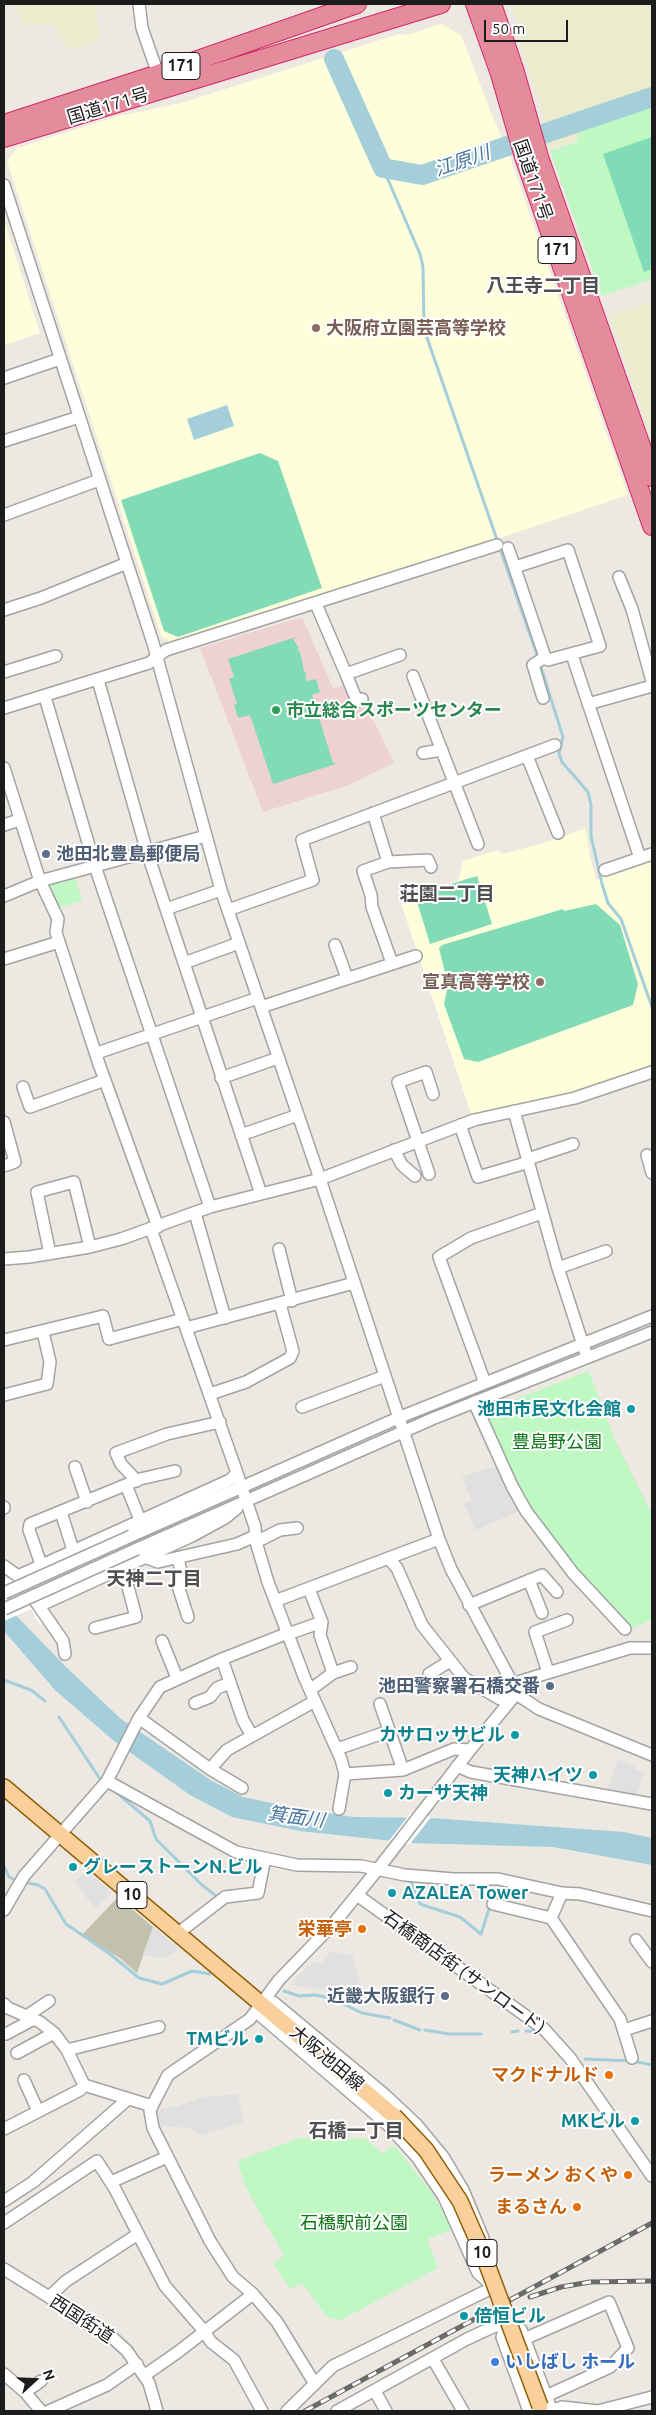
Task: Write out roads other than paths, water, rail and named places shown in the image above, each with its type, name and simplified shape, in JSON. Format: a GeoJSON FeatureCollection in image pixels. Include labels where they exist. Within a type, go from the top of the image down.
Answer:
{"type":"FeatureCollection","features":[{"type":"Feature","properties":{"kind":"highway","name":"国道171号"},"geometry":{"type":"LineString","coordinates":[[4,124],[158,74],[357,4]]}},
{"type":"Feature","properties":{"kind":"highway","name":"国道171号"},"geometry":{"type":"LineString","coordinates":[[4,138],[441,4]]}},
{"type":"Feature","properties":{"kind":"highway","name":"国道171号"},"geometry":{"type":"LineString","coordinates":[[475,4],[500,74],[524,156],[647,493],[652,526]]}},
{"type":"Feature","properties":{"kind":"highway","name":"国道171号"},"geometry":{"type":"LineString","coordinates":[[492,4],[515,72],[539,157],[652,477]]}},
{"type":"Feature","properties":{"kind":"main road","name":"大阪池田線"},"geometry":{"type":"LineString","coordinates":[[4,1787],[394,2116],[426,2150],[460,2202],[482,2251],[543,2408]]}},
{"type":"Feature","properties":{"kind":"street"},"geometry":{"type":"LineString","coordinates":[[139,4],[142,28],[158,74]]}},
{"type":"Feature","properties":{"kind":"street"},"geometry":{"type":"LineString","coordinates":[[4,185],[157,657],[221,890],[320,1179],[439,1539],[469,1605],[510,1679],[516,1694],[539,1709],[652,1755]]}},
{"type":"Feature","properties":{"kind":"street"},"geometry":{"type":"LineString","coordinates":[[4,378],[60,360]]}},
{"type":"Feature","properties":{"kind":"street"},"geometry":{"type":"LineString","coordinates":[[4,441],[79,417]]}},
{"type":"Feature","properties":{"kind":"street"},"geometry":{"type":"LineString","coordinates":[[4,515],[99,480]]}},
{"type":"Feature","properties":{"kind":"street"},"geometry":{"type":"LineString","coordinates":[[4,708],[45,697],[149,663],[166,650],[502,547],[515,567],[545,657],[548,660],[600,646],[568,550],[515,567]]}},
{"type":"Feature","properties":{"kind":"street"},"geometry":{"type":"LineString","coordinates":[[4,610],[41,598],[127,563]]}},
{"type":"Feature","properties":{"kind":"street"},"geometry":{"type":"LineString","coordinates":[[619,577],[632,609],[652,681]]}},
{"type":"Feature","properties":{"kind":"street"},"geometry":{"type":"LineString","coordinates":[[316,604],[357,701],[362,699]]}},
{"type":"Feature","properties":{"kind":"street"},"geometry":{"type":"LineString","coordinates":[[346,674],[400,654]]}},
{"type":"Feature","properties":{"kind":"street"},"geometry":{"type":"LineString","coordinates":[[572,654],[640,858]]}},
{"type":"Feature","properties":{"kind":"street"},"geometry":{"type":"LineString","coordinates":[[4,672],[56,656]]}},
{"type":"Feature","properties":{"kind":"street"},"geometry":{"type":"LineString","coordinates":[[543,698],[533,665],[545,657]]}},
{"type":"Feature","properties":{"kind":"street"},"geometry":{"type":"LineString","coordinates":[[412,676],[478,844]]}},
{"type":"Feature","properties":{"kind":"street"},"geometry":{"type":"LineString","coordinates":[[98,680],[147,852],[261,1194]]}},
{"type":"Feature","properties":{"kind":"street"},"geometry":{"type":"LineString","coordinates":[[588,704],[652,686]]}},
{"type":"Feature","properties":{"kind":"street"},"geometry":{"type":"LineString","coordinates":[[45,697],[95,866],[210,1207]]}},
{"type":"Feature","properties":{"kind":"street"},"geometry":{"type":"LineString","coordinates":[[228,910],[313,880],[302,840],[555,745]]}},
{"type":"Feature","properties":{"kind":"street"},"geometry":{"type":"LineString","coordinates":[[423,753],[442,750]]}},
{"type":"Feature","properties":{"kind":"street"},"geometry":{"type":"LineString","coordinates":[[527,756],[558,833]]}},
{"type":"Feature","properties":{"kind":"street"},"geometry":{"type":"LineString","coordinates":[[4,768],[40,881],[58,919],[56,932],[59,942],[155,1228],[184,1324],[246,1500],[255,1539],[276,1601],[310,1690],[337,1749],[344,1774],[338,1809]]}},
{"type":"Feature","properties":{"kind":"street"},"geometry":{"type":"LineString","coordinates":[[373,813],[388,862]]}},
{"type":"Feature","properties":{"kind":"street"},"geometry":{"type":"LineString","coordinates":[[4,825],[19,820]]}},
{"type":"Feature","properties":{"kind":"street"},"geometry":{"type":"LineString","coordinates":[[4,896],[40,881],[206,836]]}},
{"type":"Feature","properties":{"kind":"street"},"geometry":{"type":"LineString","coordinates":[[605,870],[652,854]]}},
{"type":"Feature","properties":{"kind":"street"},"geometry":{"type":"LineString","coordinates":[[392,963],[372,907],[371,895],[363,871],[388,862],[428,860],[431,867]]}},
{"type":"Feature","properties":{"kind":"street"},"geometry":{"type":"LineString","coordinates":[[166,909],[221,890]]}},
{"type":"Feature","properties":{"kind":"street"},"geometry":{"type":"LineString","coordinates":[[4,959],[59,942]]}},
{"type":"Feature","properties":{"kind":"street"},"geometry":{"type":"LineString","coordinates":[[184,963],[239,944]]}},
{"type":"Feature","properties":{"kind":"street"},"geometry":{"type":"LineString","coordinates":[[335,945],[347,978]]}},
{"type":"Feature","properties":{"kind":"street"},"geometry":{"type":"LineString","coordinates":[[97,1053],[201,1018],[347,978],[416,956]]}},
{"type":"Feature","properties":{"kind":"street"},"geometry":{"type":"LineString","coordinates":[[221,1078],[278,1058]]}},
{"type":"Feature","properties":{"kind":"street"},"geometry":{"type":"LineString","coordinates":[[429,1174],[398,1082],[426,1072],[433,1094]]}},
{"type":"Feature","properties":{"kind":"street"},"geometry":{"type":"LineString","coordinates":[[4,1259],[90,1247],[155,1228],[210,1207],[358,1170],[394,1150],[460,1125],[514,1110],[575,1098],[652,1072]]}},
{"type":"Feature","properties":{"kind":"street"},"geometry":{"type":"LineString","coordinates":[[23,1087],[30,1107],[105,1080]]}},
{"type":"Feature","properties":{"kind":"street"},"geometry":{"type":"LineString","coordinates":[[514,1110],[558,1268],[588,1358]]}},
{"type":"Feature","properties":{"kind":"street"},"geometry":{"type":"LineString","coordinates":[[241,1135],[298,1115]]}},
{"type":"Feature","properties":{"kind":"street"},"geometry":{"type":"LineString","coordinates":[[4,1122],[15,1162],[4,1166]]}},
{"type":"Feature","properties":{"kind":"street"},"geometry":{"type":"LineString","coordinates":[[460,1125],[478,1177],[573,1144]]}},
{"type":"Feature","properties":{"kind":"street"},"geometry":{"type":"LineString","coordinates":[[394,1150],[402,1165],[415,1176]]}},
{"type":"Feature","properties":{"kind":"street"},"geometry":{"type":"LineString","coordinates":[[649,1157],[652,1173]]}},
{"type":"Feature","properties":{"kind":"street"},"geometry":{"type":"LineString","coordinates":[[50,1254],[37,1192],[74,1182],[90,1247]]}},
{"type":"Feature","properties":{"kind":"street"},"geometry":{"type":"LineString","coordinates":[[195,1213],[225,1318]]}},
{"type":"Feature","properties":{"kind":"street"},"geometry":{"type":"LineString","coordinates":[[485,1383],[437,1252],[542,1213]]}},
{"type":"Feature","properties":{"kind":"street"},"geometry":{"type":"LineString","coordinates":[[210,1394],[246,1382],[290,1358],[293,1351],[279,1249]]}},
{"type":"Feature","properties":{"kind":"street"},"geometry":{"type":"LineString","coordinates":[[558,1268],[606,1251]]}},
{"type":"Feature","properties":{"kind":"street"},"geometry":{"type":"LineString","coordinates":[[4,1340],[43,1332],[102,1316],[109,1339],[225,1318],[354,1283]]}},
{"type":"Feature","properties":{"kind":"street"},"geometry":{"type":"LineString","coordinates":[[4,1593],[241,1486],[398,1418],[652,1316]]}},
{"type":"Feature","properties":{"kind":"street"},"geometry":{"type":"LineString","coordinates":[[4,1395],[47,1384],[50,1362],[43,1332]]}},
{"type":"Feature","properties":{"kind":"street"},"geometry":{"type":"LineString","coordinates":[[4,1609],[246,1500],[403,1432],[652,1332]]}},
{"type":"Feature","properties":{"kind":"street"},"geometry":{"type":"LineString","coordinates":[[302,1407],[385,1376]]}},
{"type":"Feature","properties":{"kind":"street"},"geometry":{"type":"LineString","coordinates":[[474,1402],[512,1486],[526,1511],[573,1573],[625,1629]]}},
{"type":"Feature","properties":{"kind":"street"},"geometry":{"type":"LineString","coordinates":[[140,1520],[132,1483],[116,1453],[167,1434],[220,1422]]}},
{"type":"Feature","properties":{"kind":"street"},"geometry":{"type":"LineString","coordinates":[[75,1467],[87,1502]]}},
{"type":"Feature","properties":{"kind":"street"},"geometry":{"type":"LineString","coordinates":[[41,1564],[28,1530],[30,1524],[132,1483],[175,1471]]}},
{"type":"Feature","properties":{"kind":"street"},"geometry":{"type":"LineString","coordinates":[[18,1576],[230,1480],[237,1473]]}},
{"type":"Feature","properties":{"kind":"street"},"geometry":{"type":"LineString","coordinates":[[39,1606],[209,1528],[225,1518],[246,1500]]}},
{"type":"Feature","properties":{"kind":"street"},"geometry":{"type":"LineString","coordinates":[[61,1512],[73,1550]]}},
{"type":"Feature","properties":{"kind":"street"},"geometry":{"type":"LineString","coordinates":[[145,1558],[158,1562],[237,1544],[280,1530],[297,1528]]}},
{"type":"Feature","properties":{"kind":"street"},"geometry":{"type":"LineString","coordinates":[[276,1601],[439,1539]]}},
{"type":"Feature","properties":{"kind":"street"},"geometry":{"type":"LineString","coordinates":[[178,1558],[183,1580],[179,1589],[188,1617]]}},
{"type":"Feature","properties":{"kind":"street"},"geometry":{"type":"LineString","coordinates":[[389,1558],[397,1568],[422,1625],[464,1678],[500,1699],[516,1694]]}},
{"type":"Feature","properties":{"kind":"street"},"geometry":{"type":"LineString","coordinates":[[4,1566],[18,1576],[64,1641],[65,1654]]}},
{"type":"Feature","properties":{"kind":"street"},"geometry":{"type":"LineString","coordinates":[[95,1628],[136,1617],[123,1568]]}},
{"type":"Feature","properties":{"kind":"street"},"geometry":{"type":"LineString","coordinates":[[469,1605],[542,1575],[556,1592]]}},
{"type":"Feature","properties":{"kind":"street"},"geometry":{"type":"LineString","coordinates":[[529,1580],[542,1613]]}},
{"type":"Feature","properties":{"kind":"street"},"geometry":{"type":"LineString","coordinates":[[310,1589],[322,1622],[320,1636],[333,1674]]}},
{"type":"Feature","properties":{"kind":"street"},"geometry":{"type":"LineString","coordinates":[[548,1672],[535,1632],[567,1620]]}},
{"type":"Feature","properties":{"kind":"street"},"geometry":{"type":"LineString","coordinates":[[4,1910],[24,1876],[108,1782],[138,1720],[160,1687],[222,1659],[322,1622]]}},
{"type":"Feature","properties":{"kind":"street"},"geometry":{"type":"LineString","coordinates":[[162,1641],[178,1678]]}},
{"type":"Feature","properties":{"kind":"street"},"geometry":{"type":"LineString","coordinates":[[314,2384],[277,2322],[253,2294],[233,2277],[210,2241],[153,2128],[150,2111],[152,2106],[168,2075],[250,2019],[261,2003],[357,1895],[399,1843],[457,1766],[516,1694],[521,1681],[630,1648],[652,1648]]}},
{"type":"Feature","properties":{"kind":"street"},"geometry":{"type":"LineString","coordinates":[[222,1659],[243,1720],[252,1736]]}},
{"type":"Feature","properties":{"kind":"street"},"geometry":{"type":"LineString","coordinates":[[429,1674],[450,1661]]}},
{"type":"Feature","properties":{"kind":"street"},"geometry":{"type":"LineString","coordinates":[[310,1690],[333,1674],[351,1667]]}},
{"type":"Feature","properties":{"kind":"street"},"geometry":{"type":"LineString","coordinates":[[195,1703],[210,1697],[217,1688],[230,1683]]}},
{"type":"Feature","properties":{"kind":"street"},"geometry":{"type":"LineString","coordinates":[[210,1769],[227,1750],[316,1701]]}},
{"type":"Feature","properties":{"kind":"street"},"geometry":{"type":"LineString","coordinates":[[380,1704],[403,1770]]}},
{"type":"Feature","properties":{"kind":"street"},"geometry":{"type":"LineString","coordinates":[[138,1720],[210,1769],[242,1788]]}},
{"type":"Feature","properties":{"kind":"street"},"geometry":{"type":"LineString","coordinates":[[337,1749],[389,1731]]}},
{"type":"Feature","properties":{"kind":"street"},"geometry":{"type":"LineString","coordinates":[[344,1774],[403,1770],[454,1750],[470,1750]]}},
{"type":"Feature","properties":{"kind":"street"},"geometry":{"type":"LineString","coordinates":[[457,1766],[471,1772],[652,1804]]}},
{"type":"Feature","properties":{"kind":"street"},"geometry":{"type":"LineString","coordinates":[[108,1782],[236,1852],[298,1864],[361,1866],[405,1875],[454,1879],[498,1879],[562,1894],[580,1894],[652,1911]]}},
{"type":"Feature","properties":{"kind":"street"},"geometry":{"type":"LineString","coordinates":[[177,1934],[225,1897],[258,1893],[265,1858]]}},
{"type":"Feature","properties":{"kind":"street"},"geometry":{"type":"LineString","coordinates":[[551,1918],[562,1894]]}},
{"type":"Feature","properties":{"kind":"street","name":"石橋商店街 (サンロード)"},"geometry":{"type":"LineString","coordinates":[[357,1895],[413,1932],[544,2029],[570,2058],[652,2176]]}},
{"type":"Feature","properties":{"kind":"street"},"geometry":{"type":"LineString","coordinates":[[493,1904],[551,1918],[620,2019],[632,2058]]}},
{"type":"Feature","properties":{"kind":"street"},"geometry":{"type":"LineString","coordinates":[[636,1940],[652,1962]]}},
{"type":"Feature","properties":{"kind":"street"},"geometry":{"type":"LineString","coordinates":[[6,2034],[49,2000]]}},
{"type":"Feature","properties":{"kind":"street"},"geometry":{"type":"LineString","coordinates":[[261,2003],[273,2002],[402,2110],[444,2158],[468,2200],[494,2266],[494,2286],[506,2323],[502,2337],[543,2408]]}},
{"type":"Feature","properties":{"kind":"street"},"geometry":{"type":"LineString","coordinates":[[261,2003],[261,2016],[401,2138],[422,2163],[450,2210],[478,2273],[494,2286]]}},
{"type":"Feature","properties":{"kind":"street"},"geometry":{"type":"LineString","coordinates":[[4,2004],[28,2018],[40,2022],[54,2033],[67,2050],[84,2085],[152,2106]]}},
{"type":"Feature","properties":{"kind":"street"},"geometry":{"type":"LineString","coordinates":[[624,2030],[652,2021]]}},
{"type":"Feature","properties":{"kind":"street"},"geometry":{"type":"LineString","coordinates":[[67,2050],[159,2027]]}},
{"type":"Feature","properties":{"kind":"street"},"geometry":{"type":"LineString","coordinates":[[17,2052],[54,2033]]}},
{"type":"Feature","properties":{"kind":"street"},"geometry":{"type":"LineString","coordinates":[[24,2080],[38,2111]]}},
{"type":"Feature","properties":{"kind":"street"},"geometry":{"type":"LineString","coordinates":[[4,2129],[80,2090],[84,2085]]}},
{"type":"Feature","properties":{"kind":"street"},"geometry":{"type":"LineString","coordinates":[[4,2201],[33,2182],[128,2099]]}},
{"type":"Feature","properties":{"kind":"street"},"geometry":{"type":"LineString","coordinates":[[111,2182],[167,2157]]}},
{"type":"Feature","properties":{"kind":"street"},"geometry":{"type":"LineString","coordinates":[[4,2223],[97,2161],[111,2182],[164,2286],[204,2331],[210,2342],[234,2360],[262,2411]]}},
{"type":"Feature","properties":{"kind":"street"},"geometry":{"type":"LineString","coordinates":[[450,2210],[468,2200]]}},
{"type":"Feature","properties":{"kind":"street"},"geometry":{"type":"LineString","coordinates":[[49,2297],[66,2281],[138,2234]]}},
{"type":"Feature","properties":{"kind":"street","name":"西国街道"},"geometry":{"type":"LineString","coordinates":[[4,2269],[49,2297],[78,2319],[114,2339],[145,2375],[157,2404],[157,2411]]}},
{"type":"Feature","properties":{"kind":"street"},"geometry":{"type":"LineString","coordinates":[[287,2411],[333,2366],[494,2286]]}},
{"type":"Feature","properties":{"kind":"street"},"geometry":{"type":"LineString","coordinates":[[145,2375],[253,2294]]}},
{"type":"Feature","properties":{"kind":"street"},"geometry":{"type":"LineString","coordinates":[[524,2339],[608,2302],[628,2348],[610,2368],[543,2408]]}},
{"type":"Feature","properties":{"kind":"street"},"geometry":{"type":"LineString","coordinates":[[337,2411],[495,2326],[506,2323],[521,2330],[543,2408]]}},
{"type":"Feature","properties":{"kind":"street"},"geometry":{"type":"LineString","coordinates":[[433,2359],[464,2411]]}},
{"type":"Feature","properties":{"kind":"street"},"geometry":{"type":"LineString","coordinates":[[4,2374],[25,2392],[40,2410],[106,2385],[136,2364]]}},
{"type":"Feature","properties":{"kind":"street"},"geometry":{"type":"LineString","coordinates":[[25,2392],[41,2381]]}},
{"type":"Feature","properties":{"kind":"street"},"geometry":{"type":"LineString","coordinates":[[375,2390],[386,2411]]}},
{"type":"Feature","properties":{"kind":"street"},"geometry":{"type":"LineString","coordinates":[[543,2408],[562,2407],[598,2411],[626,2408],[652,2397]]}},
{"type":"Feature","properties":{"kind":"water"},"geometry":{"type":"Polygon","coordinates":[[[227,405],[234,426],[194,440],[187,419],[227,405]]]}},
{"type":"Feature","properties":{"kind":"water","name":"箕面川"},"geometry":{"type":"Polygon","coordinates":[[[4,1603],[65,1666],[121,1719],[212,1781],[243,1797],[300,1809],[354,1817],[430,1818],[624,1832],[652,1838],[652,1865],[553,1847],[411,1843],[300,1831],[232,1817],[190,1795],[114,1741],[55,1690],[4,1631],[4,1603]]]}},
{"type":"Feature","properties":{"kind":"waterway","name":"江原川"},"geometry":{"type":"LineString","coordinates":[[334,59],[383,168],[422,175],[652,97]]}},
{"type":"Feature","properties":{"kind":"waterway"},"geometry":{"type":"LineString","coordinates":[[383,168],[420,254],[423,267],[424,329],[538,658]]}},
{"type":"Feature","properties":{"kind":"waterway"},"geometry":{"type":"LineString","coordinates":[[540,664],[563,737],[559,754],[562,762],[588,792],[591,805],[591,836],[602,884],[608,903],[621,919],[652,1007]]}},
{"type":"Feature","properties":{"kind":"waterway"},"geometry":{"type":"LineString","coordinates":[[4,1680],[31,1690],[45,1701]]}},
{"type":"Feature","properties":{"kind":"waterway"},"geometry":{"type":"LineString","coordinates":[[59,1717],[102,1782]]}},
{"type":"Feature","properties":{"kind":"waterway"},"geometry":{"type":"LineString","coordinates":[[117,1793],[150,1821],[156,1839],[202,1885],[215,1895]]}},
{"type":"Feature","properties":{"kind":"waterway"},"geometry":{"type":"LineString","coordinates":[[4,1866],[9,1877],[17,1881]]}},
{"type":"Feature","properties":{"kind":"waterway"},"geometry":{"type":"LineString","coordinates":[[410,1879],[420,1904],[460,1917],[481,1934],[490,1906]]}},
{"type":"Feature","properties":{"kind":"waterway"},"geometry":{"type":"LineString","coordinates":[[24,1882],[38,1885],[45,1889],[66,1924],[110,1954],[139,1978],[162,1984],[192,1971],[210,1974]]}},
{"type":"Feature","properties":{"kind":"waterway"},"geometry":{"type":"LineString","coordinates":[[284,1991],[299,1996],[315,1995],[331,1998],[362,2013],[390,2018]]}},
{"type":"Feature","properties":{"kind":"waterway"},"geometry":{"type":"LineString","coordinates":[[394,2020],[420,2030]]}},
{"type":"Feature","properties":{"kind":"waterway"},"geometry":{"type":"LineString","coordinates":[[425,2030],[449,2034],[481,2034]]}},
{"type":"Feature","properties":{"kind":"waterway"},"geometry":{"type":"LineString","coordinates":[[512,2032],[518,2031]]}},
{"type":"Feature","properties":{"kind":"waterway"},"geometry":{"type":"LineString","coordinates":[[526,2031],[533,2031]]}},
{"type":"Feature","properties":{"kind":"waterway"},"geometry":{"type":"LineString","coordinates":[[585,2059],[633,2061],[652,2065]]}},
{"type":"Feature","properties":{"kind":"railway"},"geometry":{"type":"LineString","coordinates":[[305,2411],[652,2223]]}},
{"type":"Feature","properties":{"kind":"railway"},"geometry":{"type":"LineString","coordinates":[[530,2297],[561,2287],[590,2282],[652,2281]]}},
{"type":"Feature","properties":{"kind":"place","name":"大阪府立園芸高等学校"},"geometry":{"type":"Point","coordinates":[316,328]}},
{"type":"Feature","properties":{"kind":"place","name":"市立総合スポーツセンター"},"geometry":{"type":"Point","coordinates":[276,710]}},
{"type":"Feature","properties":{"kind":"place","name":"池田北豊島郵便局"},"geometry":{"type":"Point","coordinates":[46,854]}},
{"type":"Feature","properties":{"kind":"place","name":"宣真高等学校"},"geometry":{"type":"Point","coordinates":[540,982]}},
{"type":"Feature","properties":{"kind":"place","name":"池田市民文化会館"},"geometry":{"type":"Point","coordinates":[631,1409]}},
{"type":"Feature","properties":{"kind":"place","name":"池田警察署石橋交番"},"geometry":{"type":"Point","coordinates":[550,1686]}},
{"type":"Feature","properties":{"kind":"place","name":"カサロッサビル"},"geometry":{"type":"Point","coordinates":[515,1735]}},
{"type":"Feature","properties":{"kind":"place","name":"天神ハイツ"},"geometry":{"type":"Point","coordinates":[593,1775]}},
{"type":"Feature","properties":{"kind":"place","name":"カーサ天神"},"geometry":{"type":"Point","coordinates":[388,1793]}},
{"type":"Feature","properties":{"kind":"place","name":"グレーストーンN.ビル"},"geometry":{"type":"Point","coordinates":[73,1867]}},
{"type":"Feature","properties":{"kind":"place","name":"AZALEA Tower"},"geometry":{"type":"Point","coordinates":[392,1893]}},
{"type":"Feature","properties":{"kind":"place","name":"栄華亭"},"geometry":{"type":"Point","coordinates":[362,1929]}},
{"type":"Feature","properties":{"kind":"place","name":"近畿大阪銀行"},"geometry":{"type":"Point","coordinates":[445,1996]}},
{"type":"Feature","properties":{"kind":"place","name":"TMビル"},"geometry":{"type":"Point","coordinates":[259,2039]}},
{"type":"Feature","properties":{"kind":"place","name":"マクドナルド"},"geometry":{"type":"Point","coordinates":[609,2075]}},
{"type":"Feature","properties":{"kind":"place","name":"MKビル"},"geometry":{"type":"Point","coordinates":[635,2121]}},
{"type":"Feature","properties":{"kind":"place","name":"ラーメン おくや"},"geometry":{"type":"Point","coordinates":[628,2175]}},
{"type":"Feature","properties":{"kind":"place","name":"まるさん"},"geometry":{"type":"Point","coordinates":[577,2207]}},
{"type":"Feature","properties":{"kind":"place","name":"倍恒ビル"},"geometry":{"type":"Point","coordinates":[464,2316]}},
{"type":"Feature","properties":{"kind":"place","name":"いしばし ホール"},"geometry":{"type":"Point","coordinates":[495,2362]}},
{"type":"Feature","properties":{"kind":"district","name":"八王寺二丁目"},"geometry":{"type":"Point","coordinates":[543,286]}},
{"type":"Feature","properties":{"kind":"district","name":"荘園二丁目"},"geometry":{"type":"Point","coordinates":[447,894]}},
{"type":"Feature","properties":{"kind":"district","name":"天神二丁目"},"geometry":{"type":"Point","coordinates":[154,1579]}},
{"type":"Feature","properties":{"kind":"district","name":"石橋一丁目"},"geometry":{"type":"Point","coordinates":[356,2131]}},
{"type":"Feature","properties":{"kind":"park label","name":"豊島野公園"},"geometry":{"type":"Point","coordinates":[557,1442]}},
{"type":"Feature","properties":{"kind":"park label","name":"石橋駅前公園"},"geometry":{"type":"Point","coordinates":[354,2223]}}]}
